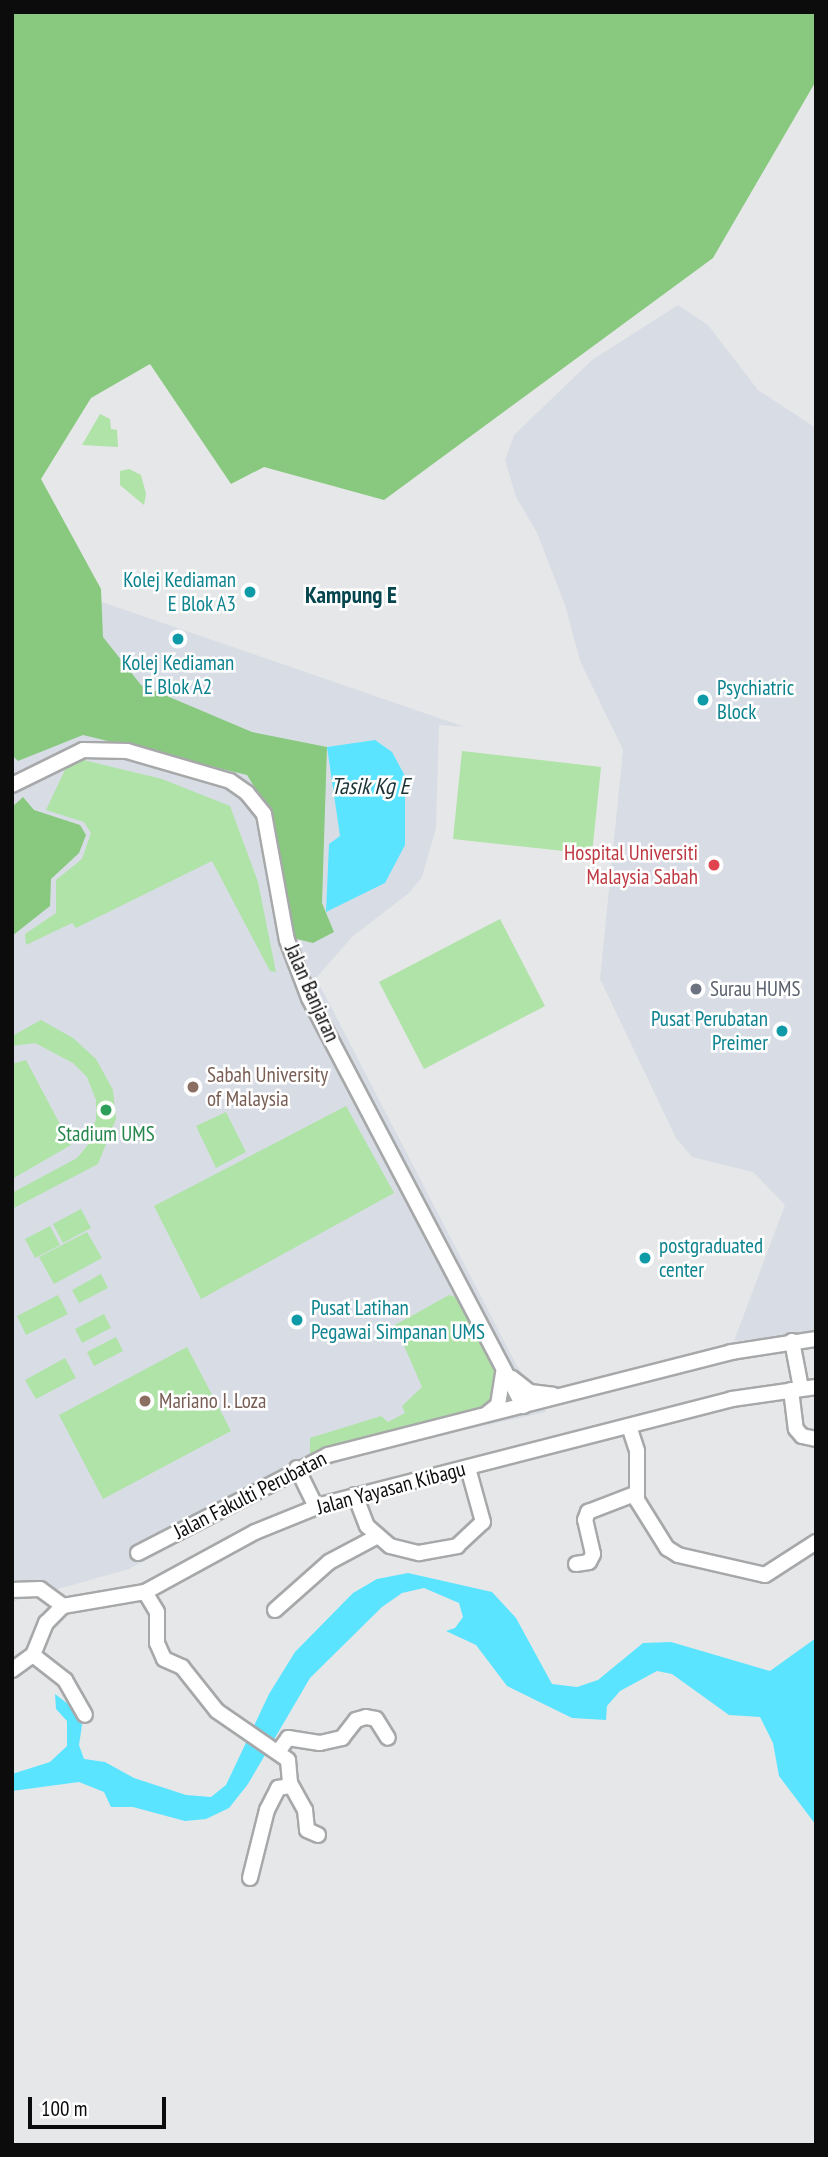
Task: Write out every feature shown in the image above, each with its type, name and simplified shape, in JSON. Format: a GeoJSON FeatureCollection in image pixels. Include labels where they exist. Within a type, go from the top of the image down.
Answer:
{"type":"FeatureCollection","features":[{"type":"Feature","properties":{"kind":"street","name":"Jalan Banjaran"},"geometry":{"type":"LineString","coordinates":[[12,785],[83,750],[127,751],[230,781],[247,793],[264,814],[287,940],[309,998],[523,1406]]}},
{"type":"Feature","properties":{"kind":"street","name":"Jalan Fakulti Perubatan"},"geometry":{"type":"LineString","coordinates":[[138,1553],[297,1468],[328,1455],[792,1341],[816,1339]]}},
{"type":"Feature","properties":{"kind":"street"},"geometry":{"type":"LineString","coordinates":[[792,1341],[803,1388],[796,1429],[802,1436],[816,1439]]}},
{"type":"Feature","properties":{"kind":"street"},"geometry":{"type":"LineString","coordinates":[[502,1367],[530,1392],[563,1396]]}},
{"type":"Feature","properties":{"kind":"street"},"geometry":{"type":"LineString","coordinates":[[487,1414],[498,1405],[502,1393],[502,1367]]}},
{"type":"Feature","properties":{"kind":"street","name":"Jalan Yayasan Kibagu"},"geometry":{"type":"LineString","coordinates":[[63,1606],[145,1591],[255,1531],[355,1495],[732,1399],[803,1388]]}},
{"type":"Feature","properties":{"kind":"street"},"geometry":{"type":"LineString","coordinates":[[629,1426],[637,1451],[635,1494],[667,1548],[701,1564],[765,1574],[785,1566],[816,1542]]}},
{"type":"Feature","properties":{"kind":"street"},"geometry":{"type":"LineString","coordinates":[[297,1468],[316,1507]]}},
{"type":"Feature","properties":{"kind":"street"},"geometry":{"type":"LineString","coordinates":[[355,1495],[367,1526],[376,1537],[390,1546],[419,1553],[463,1542],[483,1522],[468,1468]]}},
{"type":"Feature","properties":{"kind":"street"},"geometry":{"type":"LineString","coordinates":[[576,1564],[589,1562],[593,1554],[585,1520],[589,1512],[635,1494]]}},
{"type":"Feature","properties":{"kind":"street"},"geometry":{"type":"LineString","coordinates":[[275,1610],[329,1562],[376,1537]]}},
{"type":"Feature","properties":{"kind":"street"},"geometry":{"type":"LineString","coordinates":[[12,1590],[40,1589],[63,1606],[46,1623],[33,1655],[12,1670]]}},
{"type":"Feature","properties":{"kind":"street"},"geometry":{"type":"LineString","coordinates":[[145,1591],[157,1612],[157,1643],[164,1659],[183,1667],[207,1703],[290,1764],[290,1786],[305,1810],[307,1830],[318,1835]]}},
{"type":"Feature","properties":{"kind":"street"},"geometry":{"type":"LineString","coordinates":[[33,1655],[65,1680],[85,1715]]}},
{"type":"Feature","properties":{"kind":"street"},"geometry":{"type":"LineString","coordinates":[[274,1750],[288,1738],[320,1743],[342,1738],[356,1720],[366,1717],[376,1719],[388,1738]]}},
{"type":"Feature","properties":{"kind":"street"},"geometry":{"type":"LineString","coordinates":[[250,1878],[267,1810],[278,1788],[290,1786]]}},
{"type":"Feature","properties":{"kind":"shaded area","name":"Hospital Universiti Malaysia Sabah"},"geometry":{"type":"Polygon","coordinates":[[[678,305],[708,325],[758,390],[816,428],[816,1334],[734,1341],[785,1205],[753,1172],[692,1157],[676,1138],[600,979],[623,750],[580,661],[565,605],[537,533],[516,497],[505,460],[514,435],[592,360],[678,305]]]}},
{"type":"Feature","properties":{"kind":"shaded area","name":"Sabah University of Malaysia"},"geometry":{"type":"Polygon","coordinates":[[[12,571],[465,727],[439,725],[436,828],[422,877],[409,893],[352,937],[316,978],[516,1364],[546,1412],[392,1446],[311,1471],[129,1569],[12,1602],[12,571]]]}},
{"type":"Feature","properties":{"kind":"green space"},"geometry":{"type":"Polygon","coordinates":[[[12,12],[816,12],[816,81],[713,258],[384,500],[264,467],[231,484],[150,364],[91,398],[41,479],[101,589],[103,637],[141,685],[252,732],[327,747],[322,903],[334,932],[313,943],[293,938],[269,811],[247,775],[83,735],[18,761],[12,755],[12,12]]]}},
{"type":"Feature","properties":{"kind":"green space"},"geometry":{"type":"Polygon","coordinates":[[[100,414],[110,419],[111,429],[117,430],[118,447],[82,445],[100,414]]]}},
{"type":"Feature","properties":{"kind":"green space"},"geometry":{"type":"Polygon","coordinates":[[[129,469],[141,475],[146,494],[144,505],[120,485],[120,471],[129,469]]]}},
{"type":"Feature","properties":{"kind":"green space"},"geometry":{"type":"Polygon","coordinates":[[[462,751],[601,767],[592,854],[453,839],[462,751]]]}},
{"type":"Feature","properties":{"kind":"green space"},"geometry":{"type":"Polygon","coordinates":[[[71,757],[162,779],[230,806],[258,882],[276,972],[270,971],[212,861],[76,928],[72,923],[26,945],[25,934],[56,913],[56,880],[82,859],[91,833],[84,822],[46,810],[71,757]]]}},
{"type":"Feature","properties":{"kind":"green space"},"geometry":{"type":"Polygon","coordinates":[[[23,797],[34,810],[80,825],[86,835],[79,853],[51,879],[50,906],[12,936],[12,807],[23,797]]]}},
{"type":"Feature","properties":{"kind":"green space"},"geometry":{"type":"Polygon","coordinates":[[[500,919],[545,1006],[424,1069],[379,982],[500,919]]]}},
{"type":"Feature","properties":{"kind":"green space","name":"Stadium UMS"},"geometry":{"type":"Polygon","coordinates":[[[41,1020],[73,1038],[96,1059],[113,1090],[116,1119],[98,1164],[12,1209],[12,1193],[77,1158],[87,1146],[96,1119],[96,1100],[87,1077],[73,1063],[35,1043],[12,1046],[12,1036],[41,1020]]]}},
{"type":"Feature","properties":{"kind":"green space"},"geometry":{"type":"Polygon","coordinates":[[[26,1060],[71,1145],[12,1179],[12,1064],[26,1060]]]}},
{"type":"Feature","properties":{"kind":"green space"},"geometry":{"type":"Polygon","coordinates":[[[346,1106],[394,1193],[201,1299],[154,1206],[346,1106]]]}},
{"type":"Feature","properties":{"kind":"green space"},"geometry":{"type":"Polygon","coordinates":[[[226,1112],[246,1152],[216,1168],[196,1126],[226,1112]]]}},
{"type":"Feature","properties":{"kind":"green space"},"geometry":{"type":"Polygon","coordinates":[[[81,1209],[91,1228],[63,1243],[53,1224],[81,1209]]]}},
{"type":"Feature","properties":{"kind":"green space"},"geometry":{"type":"Polygon","coordinates":[[[50,1226],[60,1245],[35,1258],[25,1239],[50,1226]]]}},
{"type":"Feature","properties":{"kind":"green space"},"geometry":{"type":"Polygon","coordinates":[[[87,1232],[102,1258],[54,1284],[39,1257],[87,1232]]]}},
{"type":"Feature","properties":{"kind":"green space"},"geometry":{"type":"Polygon","coordinates":[[[101,1274],[108,1288],[79,1303],[72,1290],[101,1274]]]}},
{"type":"Feature","properties":{"kind":"green space"},"geometry":{"type":"Polygon","coordinates":[[[58,1295],[68,1314],[26,1335],[17,1316],[58,1295]]]}},
{"type":"Feature","properties":{"kind":"green space"},"geometry":{"type":"Polygon","coordinates":[[[449,1295],[459,1298],[497,1368],[498,1397],[485,1407],[310,1457],[310,1438],[381,1416],[388,1422],[405,1413],[402,1406],[422,1387],[395,1325],[449,1295]]]}},
{"type":"Feature","properties":{"kind":"green space"},"geometry":{"type":"Polygon","coordinates":[[[104,1314],[111,1328],[82,1343],[75,1329],[104,1314]]]}},
{"type":"Feature","properties":{"kind":"green space"},"geometry":{"type":"Polygon","coordinates":[[[116,1337],[123,1351],[94,1366],[87,1352],[116,1337]]]}},
{"type":"Feature","properties":{"kind":"green space"},"geometry":{"type":"Polygon","coordinates":[[[187,1347],[231,1431],[103,1499],[59,1415],[187,1347]]]}},
{"type":"Feature","properties":{"kind":"green space"},"geometry":{"type":"Polygon","coordinates":[[[65,1358],[76,1378],[36,1399],[25,1380],[65,1358]]]}},
{"type":"Feature","properties":{"kind":"water","name":"Tasik Kg E"},"geometry":{"type":"Polygon","coordinates":[[[375,740],[392,752],[405,776],[405,845],[385,883],[326,912],[329,844],[340,836],[327,747],[375,740]]]}},
{"type":"Feature","properties":{"kind":"water"},"geometry":{"type":"Polygon","coordinates":[[[408,1573],[492,1592],[516,1618],[552,1684],[577,1687],[598,1680],[643,1643],[671,1642],[770,1671],[816,1638],[816,1825],[779,1776],[773,1743],[760,1717],[729,1715],[672,1674],[657,1671],[620,1691],[607,1706],[606,1720],[572,1718],[507,1686],[476,1645],[446,1631],[455,1628],[463,1617],[459,1603],[424,1588],[402,1593],[382,1607],[310,1678],[248,1784],[229,1808],[206,1819],[185,1821],[133,1807],[111,1807],[104,1792],[79,1782],[12,1791],[12,1774],[50,1762],[67,1746],[67,1721],[56,1709],[55,1694],[76,1710],[82,1725],[79,1745],[84,1759],[105,1762],[134,1778],[186,1795],[211,1797],[226,1785],[269,1694],[295,1652],[353,1593],[377,1579],[408,1573]]]}},
{"type":"Feature","properties":{"kind":"place","name":"Kolej Kediaman E Blok A3"},"geometry":{"type":"Point","coordinates":[250,592]}},
{"type":"Feature","properties":{"kind":"place","name":"Kolej Kediaman E Blok A2"},"geometry":{"type":"Point","coordinates":[178,639]}},
{"type":"Feature","properties":{"kind":"place","name":"Psychiatric Block"},"geometry":{"type":"Point","coordinates":[703,700]}},
{"type":"Feature","properties":{"kind":"place","name":"Hospital Universiti Malaysia Sabah"},"geometry":{"type":"Point","coordinates":[714,865]}},
{"type":"Feature","properties":{"kind":"place","name":"Surau HUMS"},"geometry":{"type":"Point","coordinates":[696,989]}},
{"type":"Feature","properties":{"kind":"place","name":"Pusat Perubatan Preimer"},"geometry":{"type":"Point","coordinates":[782,1031]}},
{"type":"Feature","properties":{"kind":"place","name":"Sabah University of Malaysia"},"geometry":{"type":"Point","coordinates":[193,1087]}},
{"type":"Feature","properties":{"kind":"place","name":"Stadium UMS"},"geometry":{"type":"Point","coordinates":[106,1110]}},
{"type":"Feature","properties":{"kind":"place","name":"postgraduated center"},"geometry":{"type":"Point","coordinates":[645,1258]}},
{"type":"Feature","properties":{"kind":"place","name":"Pusat Latihan Pegawai Simpanan UMS"},"geometry":{"type":"Point","coordinates":[297,1320]}},
{"type":"Feature","properties":{"kind":"place","name":"Mariano I. Loza"},"geometry":{"type":"Point","coordinates":[145,1401]}},
{"type":"Feature","properties":{"kind":"district","name":"Kampung E"},"geometry":{"type":"Point","coordinates":[351,595]}}]}
